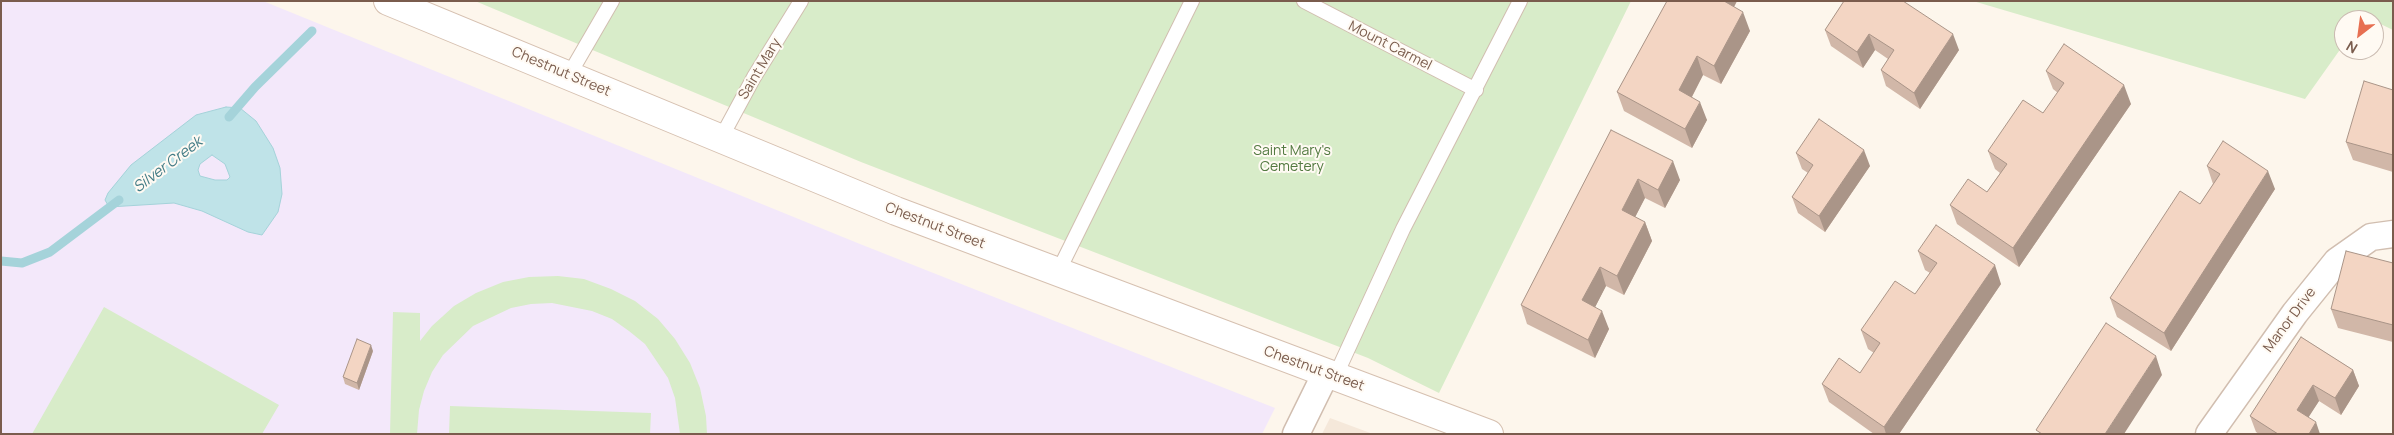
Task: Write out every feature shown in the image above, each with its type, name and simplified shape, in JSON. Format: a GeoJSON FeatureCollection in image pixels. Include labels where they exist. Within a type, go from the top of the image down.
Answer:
{"type":"FeatureCollection","features":[{"type":"Feature","properties":{"kind":"street","name":"Chestnut Street"},"geometry":{"type":"LineString","coordinates":[[388,1],[896,211],[1490,434]]}},
{"type":"Feature","properties":{"kind":"street","name":"Manor Drive"},"geometry":{"type":"LineString","coordinates":[[2209,434],[2289,320],[2337,261],[2371,238],[2393,234]]}},
{"type":"Feature","properties":{"kind":"street"},"geometry":{"type":"LineString","coordinates":[[1296,434],[1330,375]]}},
{"type":"Feature","properties":{"kind":"lane"},"geometry":{"type":"LineString","coordinates":[[569,75],[612,1]]}},
{"type":"Feature","properties":{"kind":"lane","name":"Saint Mary"},"geometry":{"type":"LineString","coordinates":[[721,138],[754,77],[801,1]]}},
{"type":"Feature","properties":{"kind":"lane"},"geometry":{"type":"LineString","coordinates":[[1058,272],[1192,1]]}},
{"type":"Feature","properties":{"kind":"lane","name":"Mount Carmel"},"geometry":{"type":"LineString","coordinates":[[1304,1],[1476,90]]}},
{"type":"Feature","properties":{"kind":"lane"},"geometry":{"type":"LineString","coordinates":[[1330,375],[1520,1]]}},
{"type":"Feature","properties":{"kind":"shaded area"},"geometry":{"type":"Polygon","coordinates":[[[1,1],[263,1],[860,244],[1275,408],[1262,434],[1,434],[1,1]]]}},
{"type":"Feature","properties":{"kind":"shaded area"},"geometry":{"type":"Polygon","coordinates":[[[1330,418],[1373,434],[1322,434],[1330,418]]]}},
{"type":"Feature","properties":{"kind":"green space","name":"Saint Mary's Cemetery"},"geometry":{"type":"Polygon","coordinates":[[[475,1],[1631,1],[1439,393],[1368,358],[861,162],[475,1]]]}},
{"type":"Feature","properties":{"kind":"green space"},"geometry":{"type":"Polygon","coordinates":[[[1973,1],[2393,1],[2393,30],[2384,26],[2384,10],[2334,10],[2334,58],[2305,99],[1973,1]]]}},
{"type":"Feature","properties":{"kind":"green space"},"geometry":{"type":"Polygon","coordinates":[[[558,276],[584,279],[611,289],[635,301],[658,319],[675,339],[690,363],[700,388],[706,416],[707,434],[680,434],[675,398],[668,378],[645,344],[612,319],[592,311],[552,303],[531,304],[511,308],[473,326],[443,355],[432,372],[419,410],[417,434],[390,434],[393,312],[420,313],[420,341],[432,326],[454,306],[476,293],[503,282],[529,277],[558,276]]]}},
{"type":"Feature","properties":{"kind":"green space"},"geometry":{"type":"Polygon","coordinates":[[[104,307],[279,405],[262,434],[32,434],[104,307]]]}},
{"type":"Feature","properties":{"kind":"green space"},"geometry":{"type":"Polygon","coordinates":[[[450,406],[651,413],[650,434],[449,434],[450,406]]]}},
{"type":"Feature","properties":{"kind":"water"},"geometry":{"type":"Polygon","coordinates":[[[226,107],[240,108],[256,121],[273,148],[280,168],[282,194],[278,212],[262,235],[248,232],[202,211],[174,203],[109,207],[105,200],[108,193],[131,165],[196,115],[226,107]],[[212,155],[200,164],[198,170],[200,176],[215,180],[227,180],[230,177],[225,164],[212,155]]]}},
{"type":"Feature","properties":{"kind":"building"},"geometry":{"type":"Polygon","coordinates":[[[1667,1],[1724,1],[1743,12],[1714,66],[1697,56],[1679,90],[1700,102],[1685,129],[1617,92],[1667,1]]]}},
{"type":"Feature","properties":{"kind":"building"},"geometry":{"type":"Polygon","coordinates":[[[1844,1],[1903,1],[1953,34],[1914,93],[1881,70],[1894,50],[1869,34],[1857,52],[1825,30],[1844,1]]]}},
{"type":"Feature","properties":{"kind":"building"},"geometry":{"type":"Polygon","coordinates":[[[2064,44],[2124,85],[2013,248],[1950,205],[1968,179],[1987,192],[2007,164],[1988,151],[2023,100],[2043,113],[2064,83],[2046,71],[2064,44]]]}},
{"type":"Feature","properties":{"kind":"building"},"geometry":{"type":"Polygon","coordinates":[[[2364,81],[2393,90],[2393,155],[2346,142],[2364,81]]]}},
{"type":"Feature","properties":{"kind":"building"},"geometry":{"type":"Polygon","coordinates":[[[1819,119],[1864,150],[1819,216],[1792,197],[1813,165],[1796,153],[1819,119]]]}},
{"type":"Feature","properties":{"kind":"building"},"geometry":{"type":"Polygon","coordinates":[[[1611,130],[1673,161],[1658,190],[1638,179],[1622,210],[1645,222],[1617,276],[1600,267],[1582,300],[1602,311],[1588,340],[1521,305],[1611,130]]]}},
{"type":"Feature","properties":{"kind":"building"},"geometry":{"type":"Polygon","coordinates":[[[2223,141],[2268,171],[2164,333],[2110,298],[2180,191],[2200,204],[2220,174],[2207,166],[2223,141]]]}},
{"type":"Feature","properties":{"kind":"building"},"geometry":{"type":"Polygon","coordinates":[[[1936,225],[1995,265],[1884,427],[1822,384],[1839,358],[1860,373],[1880,343],[1861,330],[1895,281],[1915,294],[1937,263],[1918,251],[1936,225]]]}},
{"type":"Feature","properties":{"kind":"building"},"geometry":{"type":"Polygon","coordinates":[[[2346,251],[2393,263],[2393,325],[2331,309],[2346,251]]]}},
{"type":"Feature","properties":{"kind":"building"},"geometry":{"type":"Polygon","coordinates":[[[2106,323],[2156,356],[2105,434],[2042,434],[2036,430],[2106,323]]]}},
{"type":"Feature","properties":{"kind":"building"},"geometry":{"type":"Polygon","coordinates":[[[2301,337],[2353,370],[2335,398],[2313,385],[2297,410],[2316,422],[2309,434],[2278,434],[2250,416],[2301,337]]]}},
{"type":"Feature","properties":{"kind":"building"},"geometry":{"type":"Polygon","coordinates":[[[357,339],[371,345],[357,383],[343,377],[357,339]]]}},
{"type":"Feature","properties":{"kind":"waterway","name":"Silver Creek"},"geometry":{"type":"LineString","coordinates":[[229,117],[255,87],[312,31]]}},
{"type":"Feature","properties":{"kind":"waterway","name":"Silver Creek"},"geometry":{"type":"LineString","coordinates":[[1,261],[22,263],[50,252],[119,200]]}}]}
